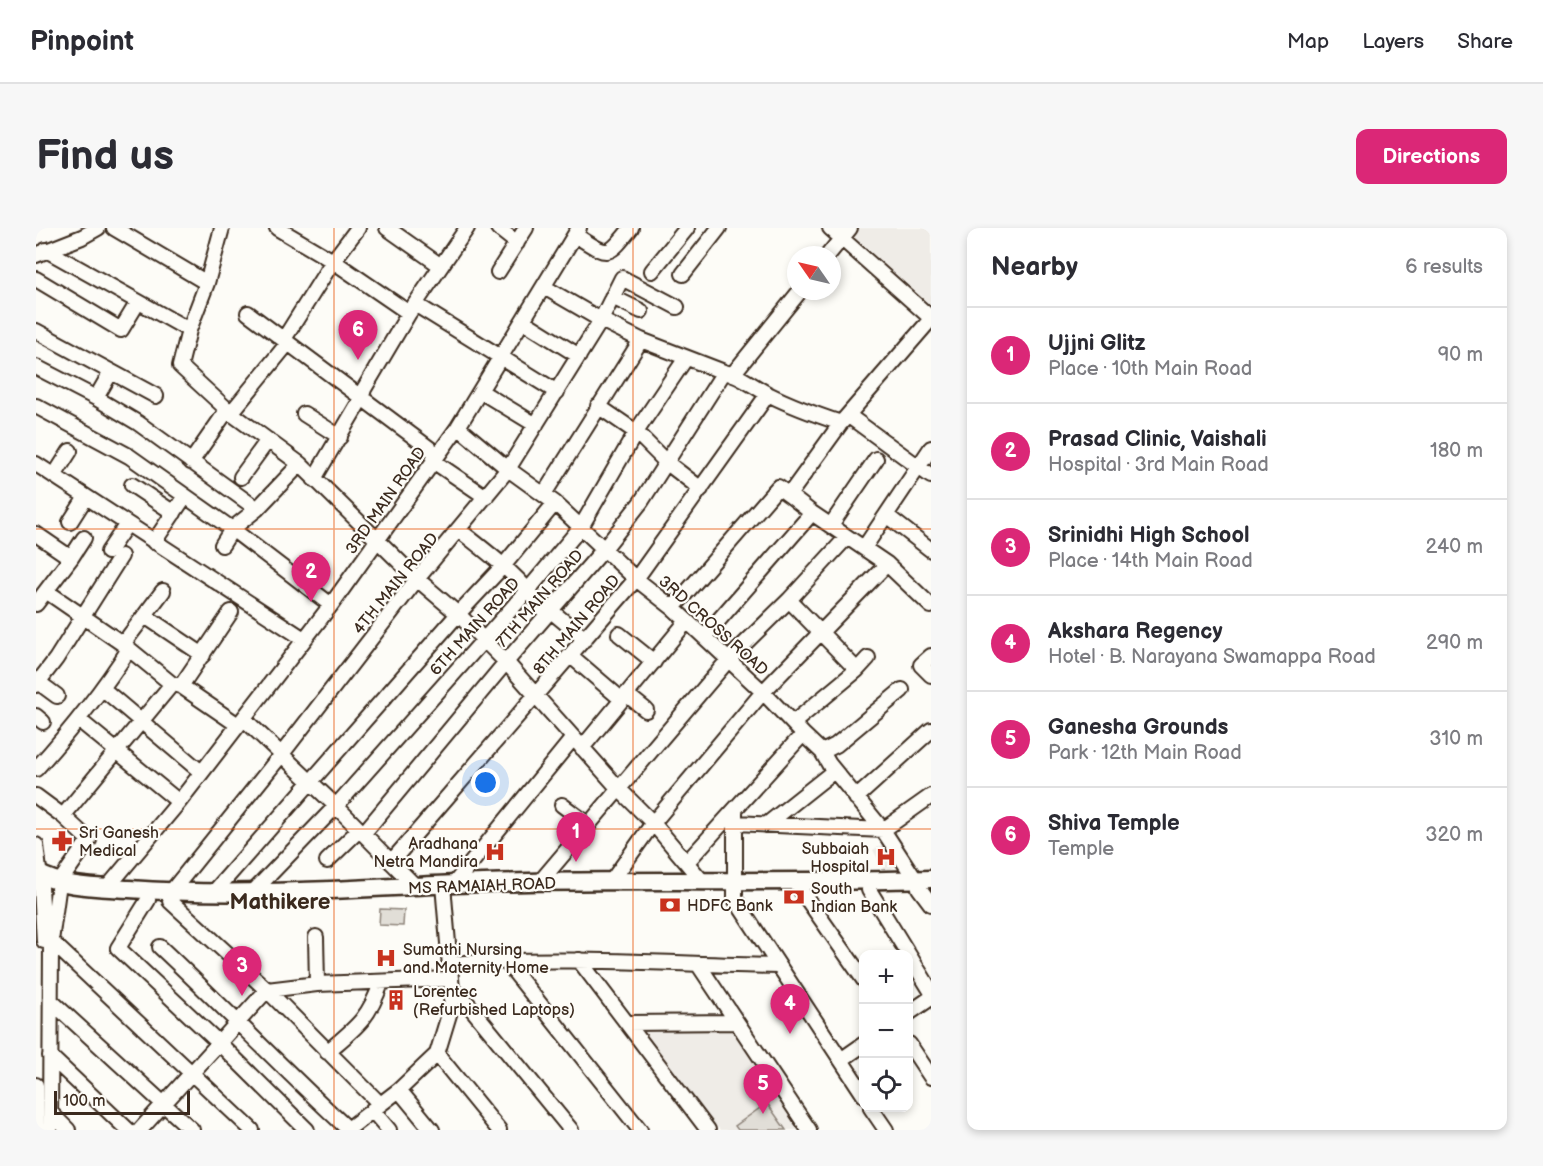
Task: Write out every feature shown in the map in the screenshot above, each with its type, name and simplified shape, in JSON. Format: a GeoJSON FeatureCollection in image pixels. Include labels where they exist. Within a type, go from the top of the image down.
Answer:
{"type":"FeatureCollection","features":[{"type":"Feature","properties":{"kind":"main road","name":"MS RAMAIAH ROAD"},"geometry":{"type":"LineString","coordinates":[[38,880],[59,887],[148,900],[214,892],[416,887],[612,890],[865,882],[924,883]]}},
{"type":"Feature","properties":{"kind":"main road","name":"MS RAMAIAH ROAD"},"geometry":{"type":"LineString","coordinates":[[59,887],[107,888],[171,897],[539,883],[702,881],[735,886],[869,890],[924,883]]}},
{"type":"Feature","properties":{"kind":"street"},"geometry":{"type":"LineString","coordinates":[[71,228],[82,237]]}},
{"type":"Feature","properties":{"kind":"street"},"geometry":{"type":"LineString","coordinates":[[41,253],[82,237],[98,228]]}},
{"type":"Feature","properties":{"kind":"street"},"geometry":{"type":"LineString","coordinates":[[114,228],[207,283]]}},
{"type":"Feature","properties":{"kind":"street"},"geometry":{"type":"LineString","coordinates":[[222,228],[207,283],[189,330],[180,366],[230,411],[300,464],[417,579],[458,614],[506,662],[620,790],[653,822],[702,881]]}},
{"type":"Feature","properties":{"kind":"street"},"geometry":{"type":"LineString","coordinates":[[278,228],[557,392]]}},
{"type":"Feature","properties":{"kind":"street"},"geometry":{"type":"LineString","coordinates":[[191,462],[286,341],[333,261],[358,228]]}},
{"type":"Feature","properties":{"kind":"street"},"geometry":{"type":"LineString","coordinates":[[387,228],[441,266]]}},
{"type":"Feature","properties":{"kind":"street"},"geometry":{"type":"LineString","coordinates":[[314,479],[412,308],[467,228]]}},
{"type":"Feature","properties":{"kind":"street"},"geometry":{"type":"LineString","coordinates":[[498,228],[517,243]]}},
{"type":"Feature","properties":{"kind":"street"},"geometry":{"type":"LineString","coordinates":[[498,272],[526,228]]}},
{"type":"Feature","properties":{"kind":"street"},"geometry":{"type":"LineString","coordinates":[[577,231],[603,252],[610,252],[631,228]]}},
{"type":"Feature","properties":{"kind":"street"},"geometry":{"type":"LineString","coordinates":[[652,271],[687,228]]}},
{"type":"Feature","properties":{"kind":"street"},"geometry":{"type":"LineString","coordinates":[[683,274],[719,228]]}},
{"type":"Feature","properties":{"kind":"street"},"geometry":{"type":"LineString","coordinates":[[789,495],[845,419],[931,318],[846,233],[830,228]]}},
{"type":"Feature","properties":{"kind":"street","name":"3RD MAIN ROAD"},"geometry":{"type":"LineString","coordinates":[[107,888],[179,802],[331,605],[458,427],[577,231]]}},
{"type":"Feature","properties":{"kind":"street"},"geometry":{"type":"LineString","coordinates":[[835,246],[846,233]]}},
{"type":"Feature","properties":{"kind":"street"},"geometry":{"type":"LineString","coordinates":[[41,253],[189,330]]}},
{"type":"Feature","properties":{"kind":"street","name":"4TH MAIN ROAD"},"geometry":{"type":"LineString","coordinates":[[171,897],[417,579],[508,469],[601,320],[622,278],[677,307]]}},
{"type":"Feature","properties":{"kind":"street"},"geometry":{"type":"LineString","coordinates":[[36,279],[121,330],[138,302]]}},
{"type":"Feature","properties":{"kind":"street"},"geometry":{"type":"LineString","coordinates":[[544,287],[641,340],[729,373],[804,411],[845,419],[931,476]]}},
{"type":"Feature","properties":{"kind":"street"},"geometry":{"type":"LineString","coordinates":[[612,297],[641,311]]}},
{"type":"Feature","properties":{"kind":"street","name":"7TH MAIN ROAD"},"geometry":{"type":"LineString","coordinates":[[327,861],[361,832],[604,549],[641,502],[666,462],[729,373],[792,300]]}},
{"type":"Feature","properties":{"kind":"street"},"geometry":{"type":"LineString","coordinates":[[248,313],[486,497]]}},
{"type":"Feature","properties":{"kind":"street"},"geometry":{"type":"LineString","coordinates":[[524,321],[579,356]]}},
{"type":"Feature","properties":{"kind":"street"},"geometry":{"type":"LineString","coordinates":[[36,331],[156,396]]}},
{"type":"Feature","properties":{"kind":"street"},"geometry":{"type":"LineString","coordinates":[[214,892],[309,782],[504,565],[549,498],[598,406],[641,340]]}},
{"type":"Feature","properties":{"kind":"street","name":"6TH MAIN ROAD"},"geometry":{"type":"LineString","coordinates":[[254,891],[336,806],[529,589],[581,527],[636,432],[686,358]]}},
{"type":"Feature","properties":{"kind":"street"},"geometry":{"type":"LineString","coordinates":[[36,367],[138,423],[257,509]]}},
{"type":"Feature","properties":{"kind":"street"},"geometry":{"type":"LineString","coordinates":[[96,398],[111,372]]}},
{"type":"Feature","properties":{"kind":"street"},"geometry":{"type":"LineString","coordinates":[[480,391],[536,425]]}},
{"type":"Feature","properties":{"kind":"street","name":"8TH MAIN ROAD"},"geometry":{"type":"LineString","coordinates":[[391,862],[636,579],[768,394]]}},
{"type":"Feature","properties":{"kind":"street"},"geometry":{"type":"LineString","coordinates":[[36,406],[129,456],[232,529],[331,605]]}},
{"type":"Feature","properties":{"kind":"street"},"geometry":{"type":"LineString","coordinates":[[598,406],[636,432],[666,462],[701,489]]}},
{"type":"Feature","properties":{"kind":"street"},"geometry":{"type":"LineString","coordinates":[[304,414],[340,437]]}},
{"type":"Feature","properties":{"kind":"street","name":"3RD CROSS ROAD"},"geometry":{"type":"LineString","coordinates":[[458,427],[508,469],[549,498],[763,692],[822,752],[834,771],[924,883],[931,904]]}},
{"type":"Feature","properties":{"kind":"street"},"geometry":{"type":"LineString","coordinates":[[241,477],[268,440]]}},
{"type":"Feature","properties":{"kind":"street"},"geometry":{"type":"LineString","coordinates":[[864,548],[931,448]]}},
{"type":"Feature","properties":{"kind":"street"},"geometry":{"type":"LineString","coordinates":[[54,476],[70,451]]}},
{"type":"Feature","properties":{"kind":"street"},"geometry":{"type":"LineString","coordinates":[[831,525],[876,459]]}},
{"type":"Feature","properties":{"kind":"street"},"geometry":{"type":"LineString","coordinates":[[36,464],[304,639]]}},
{"type":"Feature","properties":{"kind":"street"},"geometry":{"type":"LineString","coordinates":[[222,545],[232,529],[257,509],[300,464]]}},
{"type":"Feature","properties":{"kind":"street"},"geometry":{"type":"LineString","coordinates":[[132,485],[174,513]]}},
{"type":"Feature","properties":{"kind":"street"},"geometry":{"type":"LineString","coordinates":[[673,608],[778,487],[887,564],[930,602]]}},
{"type":"Feature","properties":{"kind":"street"},"geometry":{"type":"LineString","coordinates":[[154,542],[185,496]]}},
{"type":"Feature","properties":{"kind":"street"},"geometry":{"type":"LineString","coordinates":[[70,522],[86,497]]}},
{"type":"Feature","properties":{"kind":"street"},"geometry":{"type":"LineString","coordinates":[[704,637],[812,513]]}},
{"type":"Feature","properties":{"kind":"street"},"geometry":{"type":"LineString","coordinates":[[886,515],[931,550]]}},
{"type":"Feature","properties":{"kind":"street"},"geometry":{"type":"LineString","coordinates":[[57,696],[37,683],[56,659],[83,617],[115,554],[127,524]]}},
{"type":"Feature","properties":{"kind":"street"},"geometry":{"type":"LineString","coordinates":[[459,530],[504,565],[549,612],[585,639]]}},
{"type":"Feature","properties":{"kind":"street"},"geometry":{"type":"LineString","coordinates":[[36,534],[71,558]]}},
{"type":"Feature","properties":{"kind":"street"},"geometry":{"type":"LineString","coordinates":[[539,883],[729,659],[848,537]]}},
{"type":"Feature","properties":{"kind":"street"},"geometry":{"type":"LineString","coordinates":[[36,604],[84,538]]}},
{"type":"Feature","properties":{"kind":"street"},"geometry":{"type":"LineString","coordinates":[[611,882],[653,822],[763,692],[887,564]]}},
{"type":"Feature","properties":{"kind":"street"},"geometry":{"type":"LineString","coordinates":[[46,591],[177,685],[241,722],[281,754],[416,887]]}},
{"type":"Feature","properties":{"kind":"street"},"geometry":{"type":"LineString","coordinates":[[36,769],[103,689],[126,647],[163,591]]}},
{"type":"Feature","properties":{"kind":"street"},"geometry":{"type":"LineString","coordinates":[[789,600],[857,670]]}},
{"type":"Feature","properties":{"kind":"street"},"geometry":{"type":"LineString","coordinates":[[63,816],[203,655],[231,612]]}},
{"type":"Feature","properties":{"kind":"street"},"geometry":{"type":"LineString","coordinates":[[145,616],[203,655]]}},
{"type":"Feature","properties":{"kind":"street"},"geometry":{"type":"LineString","coordinates":[[160,947],[238,1021],[297,1083],[348,1130],[399,1090],[437,1054],[451,1008],[447,888],[654,662],[687,621]]}},
{"type":"Feature","properties":{"kind":"street"},"geometry":{"type":"LineString","coordinates":[[619,634],[654,662]]}},
{"type":"Feature","properties":{"kind":"street"},"geometry":{"type":"LineString","coordinates":[[571,656],[623,696],[646,710]]}},
{"type":"Feature","properties":{"kind":"street"},"geometry":{"type":"LineString","coordinates":[[931,656],[921,665],[931,675]]}},
{"type":"Feature","properties":{"kind":"street"},"geometry":{"type":"LineString","coordinates":[[793,723],[857,670],[868,658]]}},
{"type":"Feature","properties":{"kind":"street"},"geometry":{"type":"LineString","coordinates":[[103,689],[201,772]]}},
{"type":"Feature","properties":{"kind":"street"},"geometry":{"type":"LineString","coordinates":[[822,752],[836,745],[902,690]]}},
{"type":"Feature","properties":{"kind":"street"},"geometry":{"type":"LineString","coordinates":[[79,720],[179,802]]}},
{"type":"Feature","properties":{"kind":"street"},"geometry":{"type":"LineString","coordinates":[[856,798],[931,730]]}},
{"type":"Feature","properties":{"kind":"street"},"geometry":{"type":"LineString","coordinates":[[687,862],[802,734]]}},
{"type":"Feature","properties":{"kind":"street"},"geometry":{"type":"LineString","coordinates":[[766,825],[834,771]]}},
{"type":"Feature","properties":{"kind":"street"},"geometry":{"type":"LineString","coordinates":[[36,796],[63,816],[89,840],[59,887],[51,941],[48,1130]]}},
{"type":"Feature","properties":{"kind":"street"},"geometry":{"type":"LineString","coordinates":[[736,823],[883,830],[931,796]]}},
{"type":"Feature","properties":{"kind":"street"},"geometry":{"type":"LineString","coordinates":[[562,805],[589,825]]}},
{"type":"Feature","properties":{"kind":"street"},"geometry":{"type":"LineString","coordinates":[[735,809],[735,900],[859,1087]]}},
{"type":"Feature","properties":{"kind":"street"},"geometry":{"type":"LineString","coordinates":[[36,845],[46,972],[48,1130]]}},
{"type":"Feature","properties":{"kind":"street"},"geometry":{"type":"LineString","coordinates":[[800,889],[859,973]]}},
{"type":"Feature","properties":{"kind":"street"},"geometry":{"type":"LineString","coordinates":[[869,890],[931,991]]}},
{"type":"Feature","properties":{"kind":"street"},"geometry":{"type":"LineString","coordinates":[[171,897],[327,1052],[376,1107],[389,1130]]}},
{"type":"Feature","properties":{"kind":"street"},"geometry":{"type":"LineString","coordinates":[[148,900],[118,948],[307,1130]]}},
{"type":"Feature","properties":{"kind":"street"},"geometry":{"type":"LineString","coordinates":[[316,937],[316,984]]}},
{"type":"Feature","properties":{"kind":"street"},"geometry":{"type":"LineString","coordinates":[[51,941],[252,1130]]}},
{"type":"Feature","properties":{"kind":"street"},"geometry":{"type":"LineString","coordinates":[[449,964],[505,960],[579,960],[779,966]]}},
{"type":"Feature","properties":{"kind":"street"},"geometry":{"type":"LineString","coordinates":[[505,960],[640,1130]]}},
{"type":"Feature","properties":{"kind":"street"},"geometry":{"type":"LineString","coordinates":[[579,960],[627,1023],[701,1128]]}},
{"type":"Feature","properties":{"kind":"street"},"geometry":{"type":"LineString","coordinates":[[698,964],[809,1130]]}},
{"type":"Feature","properties":{"kind":"street"},"geometry":{"type":"LineString","coordinates":[[327,1052],[363,1021],[375,1001],[381,983]]}},
{"type":"Feature","properties":{"kind":"street"},"geometry":{"type":"LineString","coordinates":[[140,1130],[267,990],[316,984],[381,983],[451,985],[571,1130]]}},
{"type":"Feature","properties":{"kind":"street"},"geometry":{"type":"LineString","coordinates":[[913,1010],[931,998]]}},
{"type":"Feature","properties":{"kind":"street"},"geometry":{"type":"LineString","coordinates":[[51,1001],[192,1130]]}},
{"type":"Feature","properties":{"kind":"street"},"geometry":{"type":"LineString","coordinates":[[627,1023],[736,1022]]}},
{"type":"Feature","properties":{"kind":"street"},"geometry":{"type":"LineString","coordinates":[[841,1060],[859,1047]]}},
{"type":"Feature","properties":{"kind":"street"},"geometry":{"type":"LineString","coordinates":[[913,1050],[930,1074]]}},
{"type":"Feature","properties":{"kind":"street"},"geometry":{"type":"LineString","coordinates":[[437,1054],[499,1130]]}},
{"type":"Feature","properties":{"kind":"street"},"geometry":{"type":"LineString","coordinates":[[50,1056],[128,1130]]}},
{"type":"Feature","properties":{"kind":"street"},"geometry":{"type":"LineString","coordinates":[[36,1085],[36,1130]]}},
{"type":"Feature","properties":{"kind":"street"},"geometry":{"type":"LineString","coordinates":[[399,1090],[432,1130]]}},
{"type":"Feature","properties":{"kind":"street"},"geometry":{"type":"LineString","coordinates":[[50,1112],[68,1130]]}},
{"type":"Feature","properties":{"kind":"street"},"geometry":{"type":"LineString","coordinates":[[875,1112],[886,1130]]}},
{"type":"Feature","properties":{"kind":"shaded area"},"geometry":{"type":"Polygon","coordinates":[[[857,228],[931,228],[931,305],[852,235],[857,228]]]}},
{"type":"Feature","properties":{"kind":"shaded area","name":"Subbaiah Hospital"},"geometry":{"type":"Polygon","coordinates":[[[888,842],[900,864],[885,872],[873,850],[888,842]]]}},
{"type":"Feature","properties":{"kind":"shaded area"},"geometry":{"type":"Polygon","coordinates":[[[380,909],[404,910],[403,926],[379,925],[380,909]]]}},
{"type":"Feature","properties":{"kind":"shaded area"},"geometry":{"type":"Polygon","coordinates":[[[637,1029],[737,1030],[803,1130],[720,1130],[637,1029]]]}},
{"type":"Feature","properties":{"kind":"shaded area"},"geometry":{"type":"Polygon","coordinates":[[[767,1103],[786,1130],[738,1130],[735,1126],[767,1103]]]}},
{"type":"Feature","properties":{"kind":"place","name":"Shiva Temple"},"geometry":{"type":"Point","coordinates":[358,360]}},
{"type":"Feature","properties":{"kind":"place","name":"Prasad Clinic, Vaishali"},"geometry":{"type":"Point","coordinates":[311,602]}},
{"type":"Feature","properties":{"kind":"place","name":"Sri Ganesh Medical"},"geometry":{"type":"Point","coordinates":[62,841]}},
{"type":"Feature","properties":{"kind":"place","name":"Aradhana Netra Mandira"},"geometry":{"type":"Point","coordinates":[495,852]}},
{"type":"Feature","properties":{"kind":"place","name":"Subbaiah Hospital"},"geometry":{"type":"Point","coordinates":[886,857]}},
{"type":"Feature","properties":{"kind":"place","name":"Ujjni Glitz"},"geometry":{"type":"Point","coordinates":[576,862]}},
{"type":"Feature","properties":{"kind":"place","name":"South Indian Bank"},"geometry":{"type":"Point","coordinates":[794,897]}},
{"type":"Feature","properties":{"kind":"place","name":"HDFC Bank"},"geometry":{"type":"Point","coordinates":[670,905]}},
{"type":"Feature","properties":{"kind":"place","name":"Sumathi Nursing and Maternity Home"},"geometry":{"type":"Point","coordinates":[386,958]}},
{"type":"Feature","properties":{"kind":"place","name":"Srinidhi High School"},"geometry":{"type":"Point","coordinates":[242,996]}},
{"type":"Feature","properties":{"kind":"place","name":"Lorentec (Refurbished Laptops)"},"geometry":{"type":"Point","coordinates":[396,1000]}},
{"type":"Feature","properties":{"kind":"place","name":"Akshara Regency"},"geometry":{"type":"Point","coordinates":[790,1034]}},
{"type":"Feature","properties":{"kind":"place","name":"Ganesha Grounds"},"geometry":{"type":"Point","coordinates":[763,1114]}},
{"type":"Feature","properties":{"kind":"district","name":"Mathikere"},"geometry":{"type":"Point","coordinates":[280,901]}}]}
